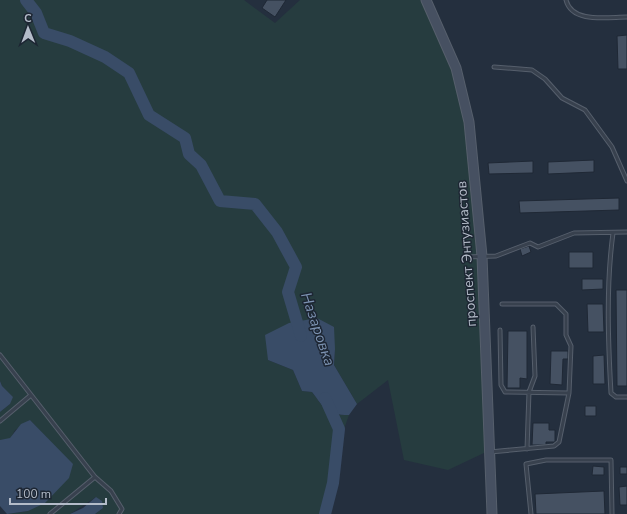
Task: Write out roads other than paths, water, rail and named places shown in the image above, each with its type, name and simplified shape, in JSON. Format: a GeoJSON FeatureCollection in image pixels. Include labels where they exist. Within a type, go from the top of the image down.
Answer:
{"type":"FeatureCollection","features":[{"type":"Feature","properties":{"kind":"street","name":"проспект Энтузиастов"},"geometry":{"type":"LineString","coordinates":[[426,0],[456,68],[469,122],[482,256],[492,514]]}},
{"type":"Feature","properties":{"kind":"lane"},"geometry":{"type":"LineString","coordinates":[[566,0],[569,9],[578,15],[591,17],[627,17]]}},
{"type":"Feature","properties":{"kind":"lane"},"geometry":{"type":"LineString","coordinates":[[494,67],[532,70],[545,79],[562,98],[585,110],[612,147],[627,181]]}},
{"type":"Feature","properties":{"kind":"lane"},"geometry":{"type":"LineString","coordinates":[[466,257],[496,256],[530,243],[538,247],[574,233],[627,232]]}},
{"type":"Feature","properties":{"kind":"lane"},"geometry":{"type":"LineString","coordinates":[[613,233],[609,272],[608,337],[611,393],[616,397],[627,397]]}},
{"type":"Feature","properties":{"kind":"lane"},"geometry":{"type":"LineString","coordinates":[[490,452],[554,446],[559,442],[569,393],[571,346],[566,336],[566,314],[556,304],[502,304]]}},
{"type":"Feature","properties":{"kind":"lane"},"geometry":{"type":"LineString","coordinates":[[527,449],[529,392],[535,376],[533,327]]}},
{"type":"Feature","properties":{"kind":"lane"},"geometry":{"type":"LineString","coordinates":[[500,330],[501,385],[505,392],[569,393]]}},
{"type":"Feature","properties":{"kind":"lane"},"geometry":{"type":"LineString","coordinates":[[0,355],[95,477],[110,491],[122,509],[119,514]]}},
{"type":"Feature","properties":{"kind":"lane"},"geometry":{"type":"LineString","coordinates":[[0,421],[31,395]]}},
{"type":"Feature","properties":{"kind":"lane"},"geometry":{"type":"LineString","coordinates":[[531,514],[526,464],[546,460],[611,460],[612,514]]}},
{"type":"Feature","properties":{"kind":"lane"},"geometry":{"type":"LineString","coordinates":[[50,514],[95,477]]}},
{"type":"Feature","properties":{"kind":"water"},"geometry":{"type":"Polygon","coordinates":[[[317,318],[334,327],[334,365],[357,404],[349,415],[335,414],[327,410],[312,392],[302,391],[293,370],[268,360],[265,335],[289,323],[317,318]]]}},
{"type":"Feature","properties":{"kind":"water"},"geometry":{"type":"Polygon","coordinates":[[[0,381],[2,386],[13,397],[10,404],[0,412],[0,381]]]}},
{"type":"Feature","properties":{"kind":"water"},"geometry":{"type":"Polygon","coordinates":[[[30,420],[73,464],[69,478],[45,503],[28,511],[7,514],[0,506],[0,440],[10,438],[21,424],[30,420]]]}},
{"type":"Feature","properties":{"kind":"water"},"geometry":{"type":"Polygon","coordinates":[[[96,497],[102,501],[103,508],[95,514],[70,514],[83,508],[96,497]]]}},
{"type":"Feature","properties":{"kind":"waterway","name":"Назаровка"},"geometry":{"type":"LineString","coordinates":[[26,0],[36,13],[44,33],[70,41],[105,57],[129,73],[149,115],[185,138],[189,154],[201,165],[220,201],[255,204],[277,232],[296,267],[288,292],[301,336]]}},
{"type":"Feature","properties":{"kind":"waterway","name":"Назаровка"},"geometry":{"type":"LineString","coordinates":[[325,398],[339,429],[333,483],[325,514]]}}]}
